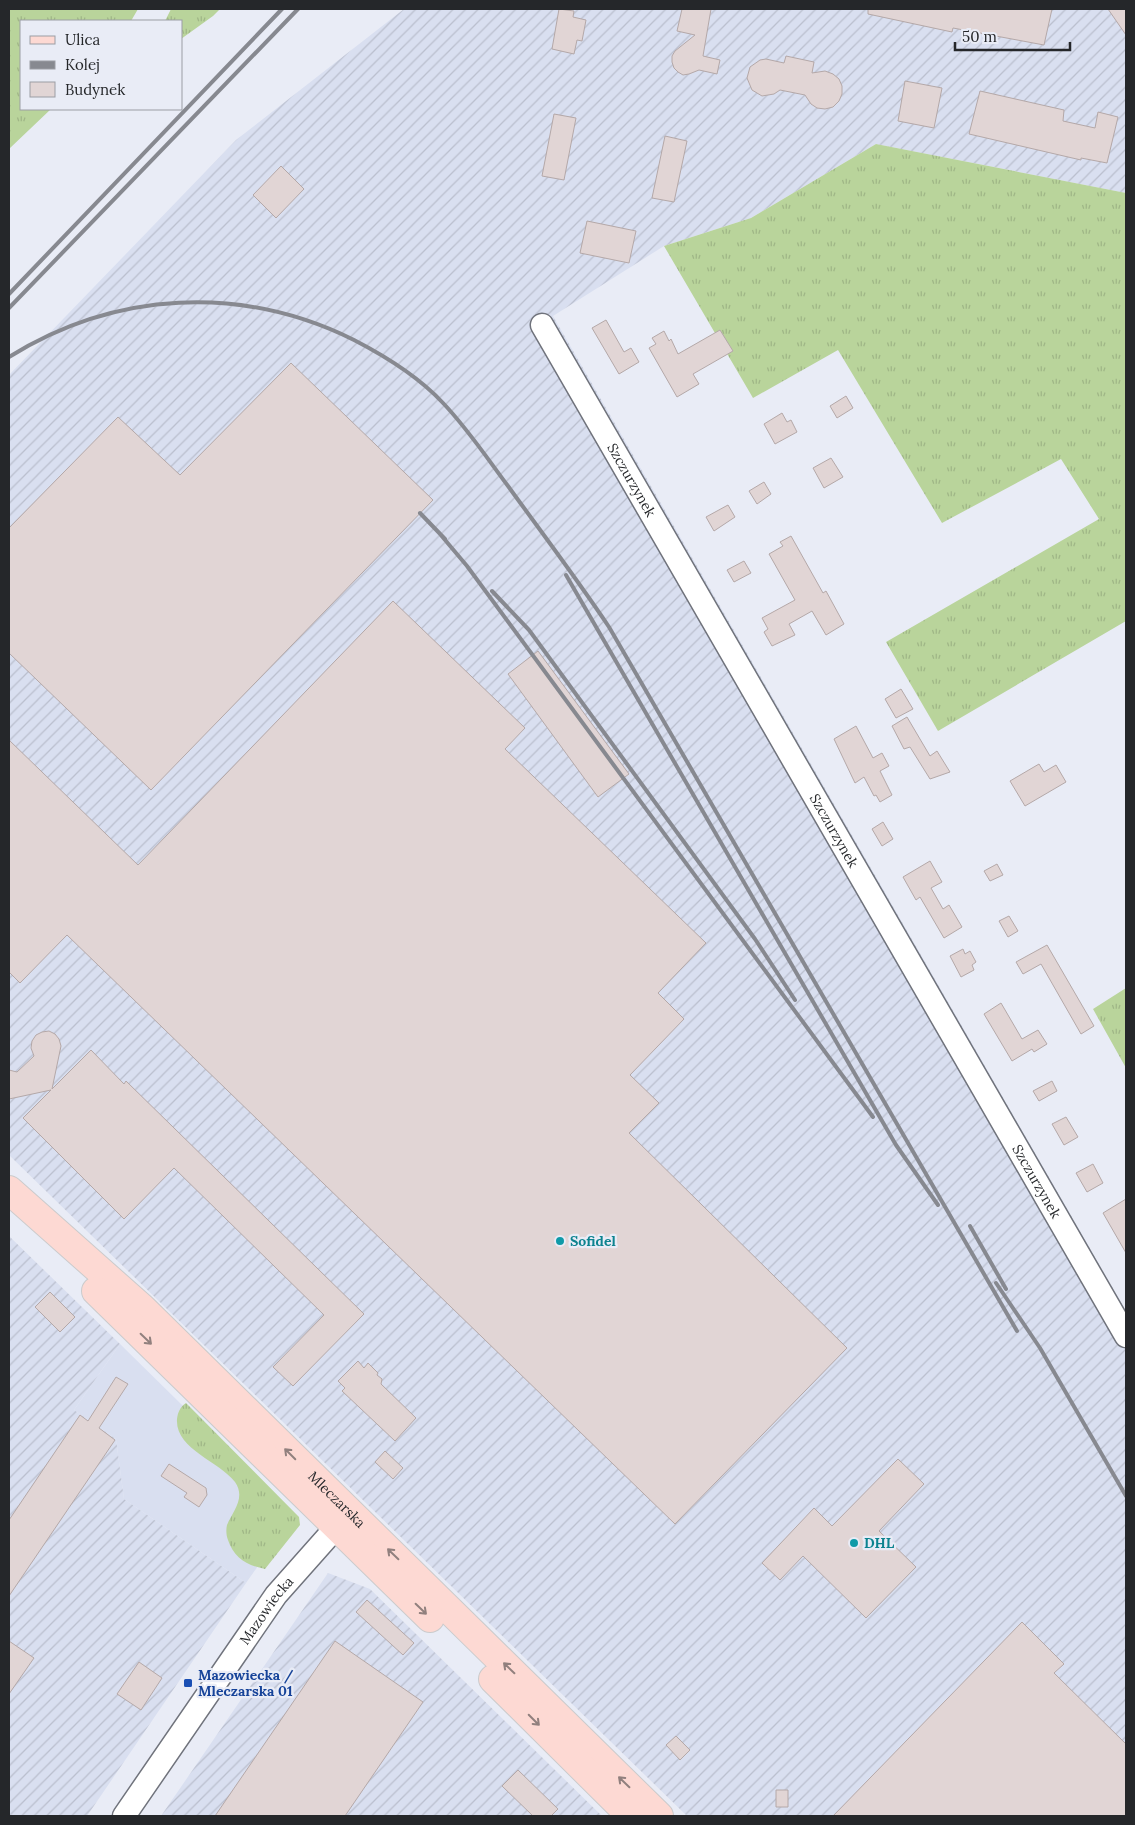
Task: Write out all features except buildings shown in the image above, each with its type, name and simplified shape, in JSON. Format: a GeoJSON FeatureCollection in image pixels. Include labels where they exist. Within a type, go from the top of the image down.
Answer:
{"type":"FeatureCollection","features":[{"type":"Feature","properties":{"kind":"main road","name":"Mleczarska"},"geometry":{"type":"LineString","coordinates":[[9,1191],[142,1308],[343,1520],[631,1816]]}},
{"type":"Feature","properties":{"kind":"main road","name":"Mleczarska"},"geometry":{"type":"LineString","coordinates":[[343,1520],[659,1816]]}},
{"type":"Feature","properties":{"kind":"street","name":"Szczurzynek"},"geometry":{"type":"LineString","coordinates":[[542,325],[1126,1336]]}},
{"type":"Feature","properties":{"kind":"street","name":"Mazowiecka"},"geometry":{"type":"LineString","coordinates":[[124,1816],[276,1595],[343,1520]]}},
{"type":"Feature","properties":{"kind":"shaded area"},"geometry":{"type":"Polygon","coordinates":[[[404,9],[1126,9],[1126,193],[876,144],[751,218],[664,246],[553,316],[1126,1311],[1126,1816],[687,1816],[9,1155],[9,375],[236,140],[404,9]]]}},
{"type":"Feature","properties":{"kind":"shaded area"},"geometry":{"type":"Polygon","coordinates":[[[9,1236],[120,1344],[74,1410],[116,1439],[124,1499],[246,1583],[87,1816],[9,1816],[9,1236]]]}},
{"type":"Feature","properties":{"kind":"shaded area"},"geometry":{"type":"Polygon","coordinates":[[[120,1344],[294,1515],[246,1583],[124,1499],[116,1439],[74,1410],[120,1344]]]}},
{"type":"Feature","properties":{"kind":"shaded area"},"geometry":{"type":"Polygon","coordinates":[[[328,1573],[370,1589],[602,1816],[161,1816],[328,1573]]]}},
{"type":"Feature","properties":{"kind":"green space"},"geometry":{"type":"Polygon","coordinates":[[[9,9],[138,9],[132,20],[20,20],[20,110],[50,110],[9,149],[9,9]]]}},
{"type":"Feature","properties":{"kind":"green space"},"geometry":{"type":"Polygon","coordinates":[[[171,9],[220,9],[182,38],[182,20],[166,20],[171,9]]]}},
{"type":"Feature","properties":{"kind":"green space"},"geometry":{"type":"Polygon","coordinates":[[[876,144],[1126,193],[1126,621],[938,731],[886,642],[1099,519],[1061,459],[942,523],[838,350],[753,398],[664,246],[751,218],[876,144]]]}},
{"type":"Feature","properties":{"kind":"green space"},"geometry":{"type":"Polygon","coordinates":[[[1126,988],[1126,1068],[1093,1009],[1126,988]]]}},
{"type":"Feature","properties":{"kind":"green space"},"geometry":{"type":"Polygon","coordinates":[[[186,1403],[299,1517],[300,1525],[265,1569],[242,1560],[231,1546],[226,1532],[227,1525],[239,1499],[238,1488],[228,1474],[190,1447],[183,1439],[178,1429],[177,1419],[182,1406],[186,1403]]]}},
{"type":"Feature","properties":{"kind":"railway"},"geometry":{"type":"LineString","coordinates":[[9,294],[282,9]]}},
{"type":"Feature","properties":{"kind":"railway"},"geometry":{"type":"LineString","coordinates":[[9,308],[298,9]]}},
{"type":"Feature","properties":{"kind":"railway"},"geometry":{"type":"LineString","coordinates":[[9,357],[50,335],[92,319],[135,308],[179,303],[223,303],[267,310],[311,322],[354,340],[401,368],[434,393],[477,443],[609,627],[1017,1331]]}},
{"type":"Feature","properties":{"kind":"railway"},"geometry":{"type":"LineString","coordinates":[[420,513],[445,539]]}},
{"type":"Feature","properties":{"kind":"railway"},"geometry":{"type":"LineString","coordinates":[[440,534],[467,566],[873,1117]]}},
{"type":"Feature","properties":{"kind":"railway"},"geometry":{"type":"LineString","coordinates":[[566,575],[896,1145],[938,1205]]}},
{"type":"Feature","properties":{"kind":"railway"},"geometry":{"type":"LineString","coordinates":[[492,591],[529,630],[755,939],[795,1000]]}},
{"type":"Feature","properties":{"kind":"railway"},"geometry":{"type":"LineString","coordinates":[[970,1226],[1006,1289]]}},
{"type":"Feature","properties":{"kind":"railway"},"geometry":{"type":"LineString","coordinates":[[996,1283],[1040,1348],[1126,1496]]}},
{"type":"Feature","properties":{"kind":"place","name":"Sofidel"},"geometry":{"type":"Point","coordinates":[560,1241]}},
{"type":"Feature","properties":{"kind":"place","name":"DHL"},"geometry":{"type":"Point","coordinates":[854,1543]}},
{"type":"Feature","properties":{"kind":"place","name":"Mazowiecka / Mleczarska 01"},"geometry":{"type":"Point","coordinates":[188,1683]}}]}
